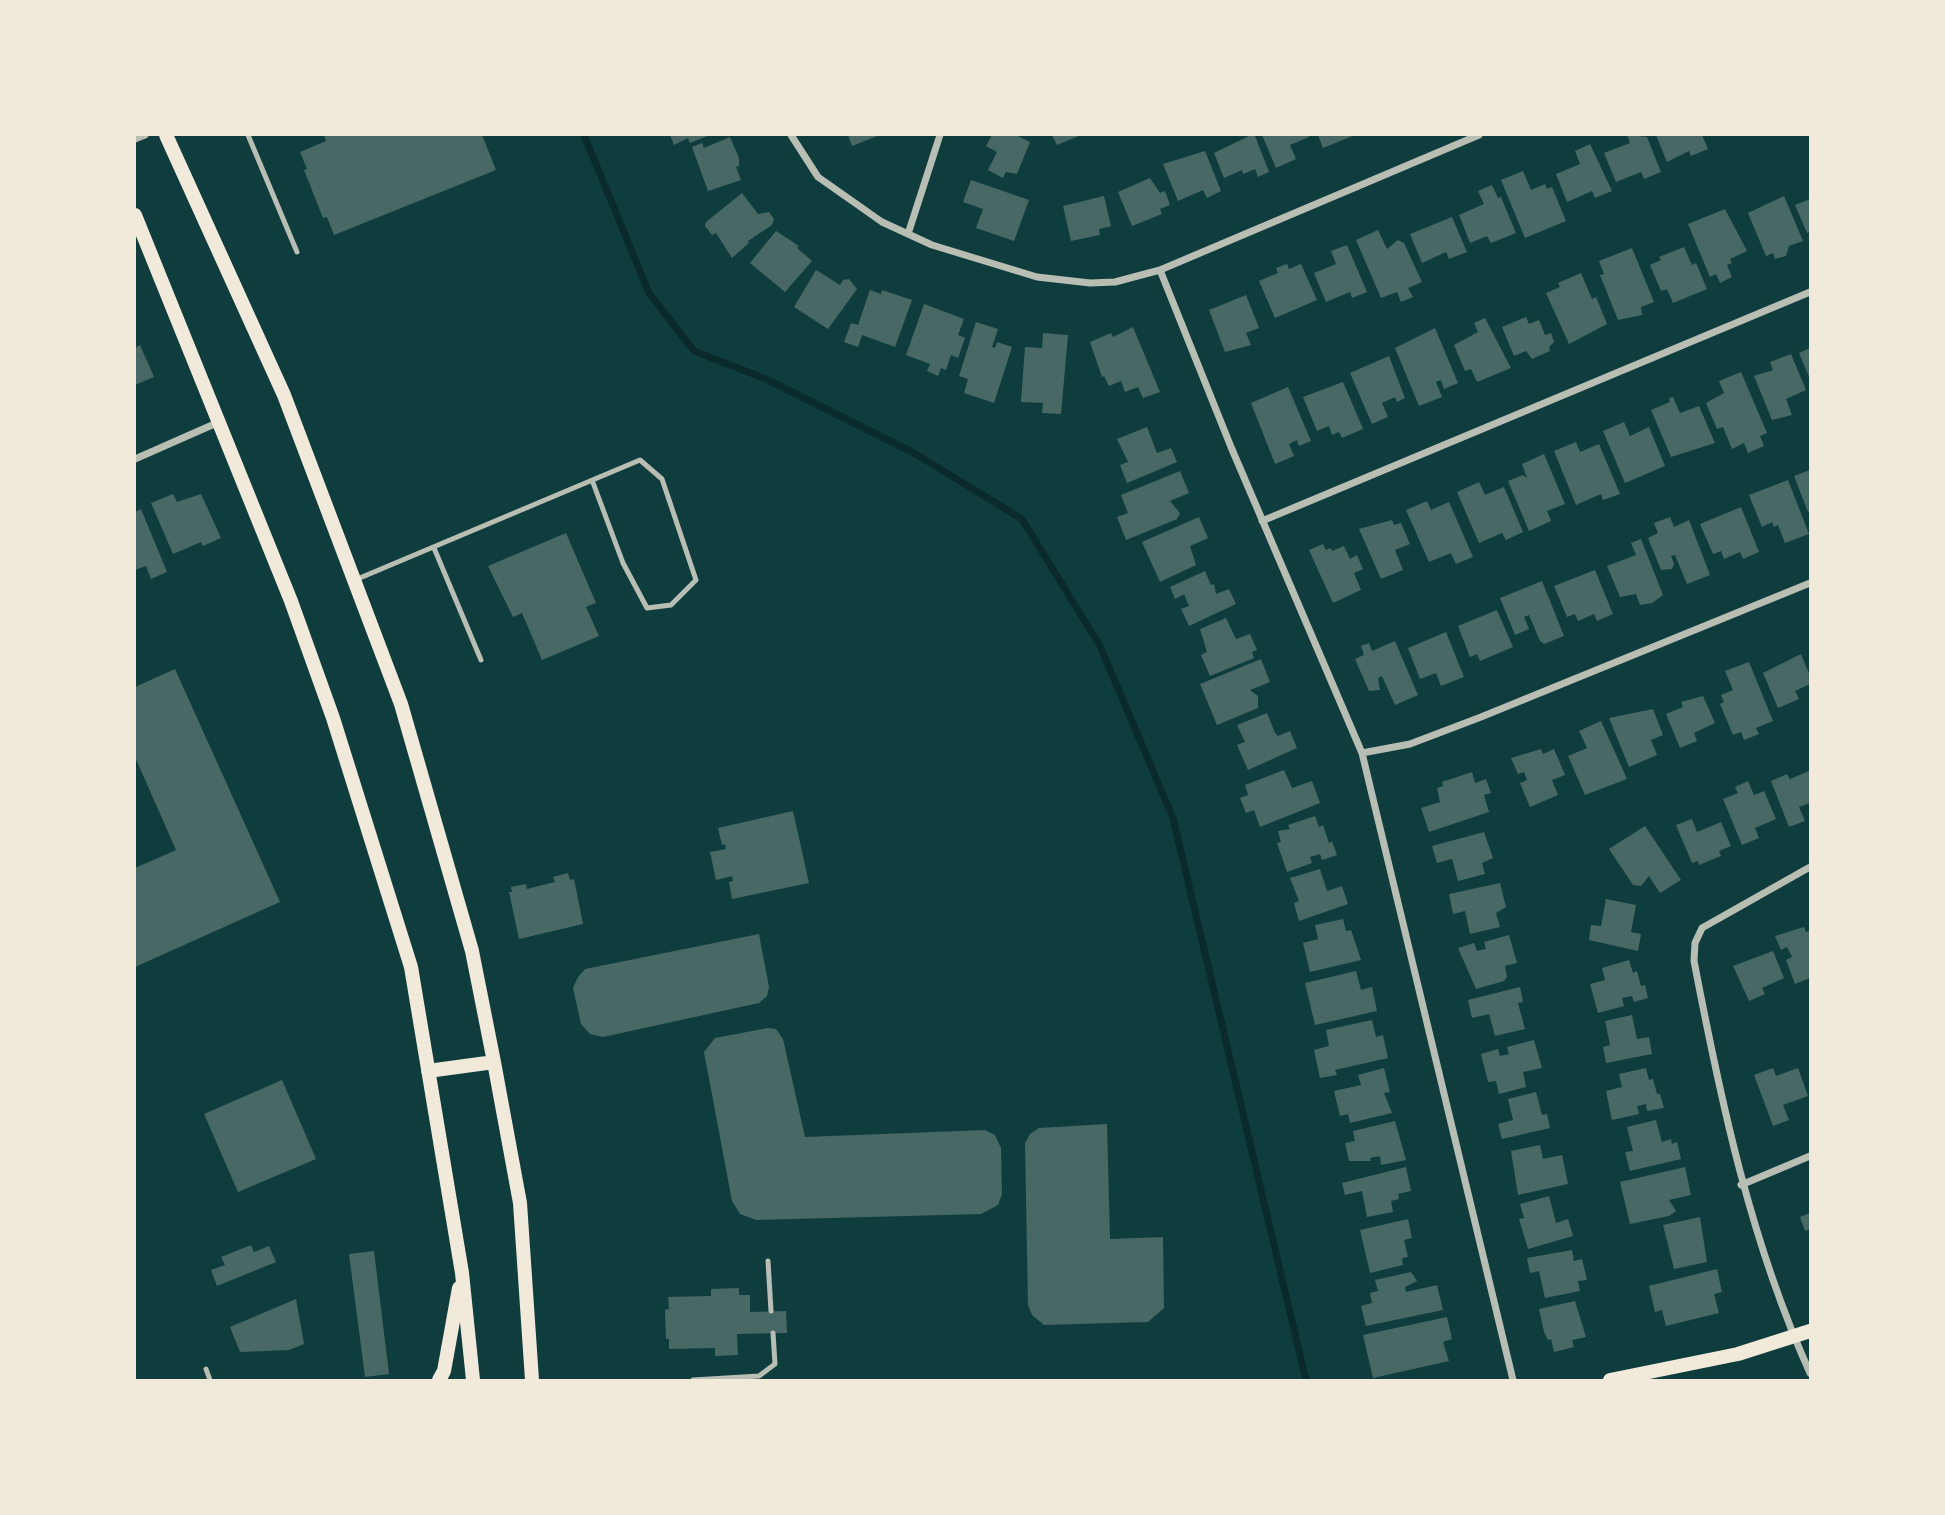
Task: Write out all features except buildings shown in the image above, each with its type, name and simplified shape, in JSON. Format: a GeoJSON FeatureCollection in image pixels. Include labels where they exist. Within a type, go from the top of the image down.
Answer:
{"type":"FeatureCollection","features":[{"type":"Feature","properties":{"kind":"main road"},"geometry":{"type":"LineString","coordinates":[[166,135],[284,395],[401,704],[443,846],[472,951],[520,1203],[532,1380]]}},
{"type":"Feature","properties":{"kind":"main road"},"geometry":{"type":"LineString","coordinates":[[135,215],[219,422],[333,718],[411,967],[462,1273],[473,1380]]}},
{"type":"Feature","properties":{"kind":"main road"},"geometry":{"type":"LineString","coordinates":[[428,1071],[494,1062]]}},
{"type":"Feature","properties":{"kind":"main road"},"geometry":{"type":"LineString","coordinates":[[439,1380],[444,1371],[462,1273]]}},
{"type":"Feature","properties":{"kind":"main road"},"geometry":{"type":"LineString","coordinates":[[1610,1380],[1738,1354],[1810,1331]]}},
{"type":"Feature","properties":{"kind":"street"},"geometry":{"type":"LineString","coordinates":[[135,139],[145,135]]}},
{"type":"Feature","properties":{"kind":"street"},"geometry":{"type":"LineString","coordinates":[[791,135],[818,177],[882,222],[932,245],[1037,277],[1090,283],[1115,282],[1160,270],[1479,135]]}},
{"type":"Feature","properties":{"kind":"street"},"geometry":{"type":"LineString","coordinates":[[908,234],[940,135]]}},
{"type":"Feature","properties":{"kind":"street"},"geometry":{"type":"LineString","coordinates":[[1160,270],[1262,521],[1362,753],[1513,1380]]}},
{"type":"Feature","properties":{"kind":"street"},"geometry":{"type":"LineString","coordinates":[[1262,521],[1810,292]]}},
{"type":"Feature","properties":{"kind":"street"},"geometry":{"type":"LineString","coordinates":[[135,459],[219,422]]}},
{"type":"Feature","properties":{"kind":"street"},"geometry":{"type":"LineString","coordinates":[[1362,753],[1410,744],[1810,583]]}},
{"type":"Feature","properties":{"kind":"street"},"geometry":{"type":"LineString","coordinates":[[1810,867],[1702,928],[1695,943],[1694,961],[1741,1185],[1794,1336],[1810,1373]]}},
{"type":"Feature","properties":{"kind":"street"},"geometry":{"type":"LineString","coordinates":[[1741,1185],[1810,1156]]}},
{"type":"Feature","properties":{"kind":"lane"},"geometry":{"type":"LineString","coordinates":[[248,135],[297,252]]}},
{"type":"Feature","properties":{"kind":"lane"},"geometry":{"type":"LineString","coordinates":[[355,580],[434,548],[592,480],[640,460],[662,479],[696,580],[671,605],[647,608],[634,587],[592,480]]}},
{"type":"Feature","properties":{"kind":"lane"},"geometry":{"type":"LineString","coordinates":[[434,548],[481,660]]}},
{"type":"Feature","properties":{"kind":"lane"},"geometry":{"type":"LineString","coordinates":[[768,1261],[771,1311]]}},
{"type":"Feature","properties":{"kind":"lane"},"geometry":{"type":"LineString","coordinates":[[692,1380],[759,1376],[775,1364],[773,1333]]}},
{"type":"Feature","properties":{"kind":"lane"},"geometry":{"type":"LineString","coordinates":[[206,1369],[211,1380]]}},
{"type":"Feature","properties":{"kind":"waterway"},"geometry":{"type":"LineString","coordinates":[[584,135],[649,293],[694,351],[766,379],[914,453],[1022,519],[1100,646],[1173,818],[1306,1380]]}}]}
